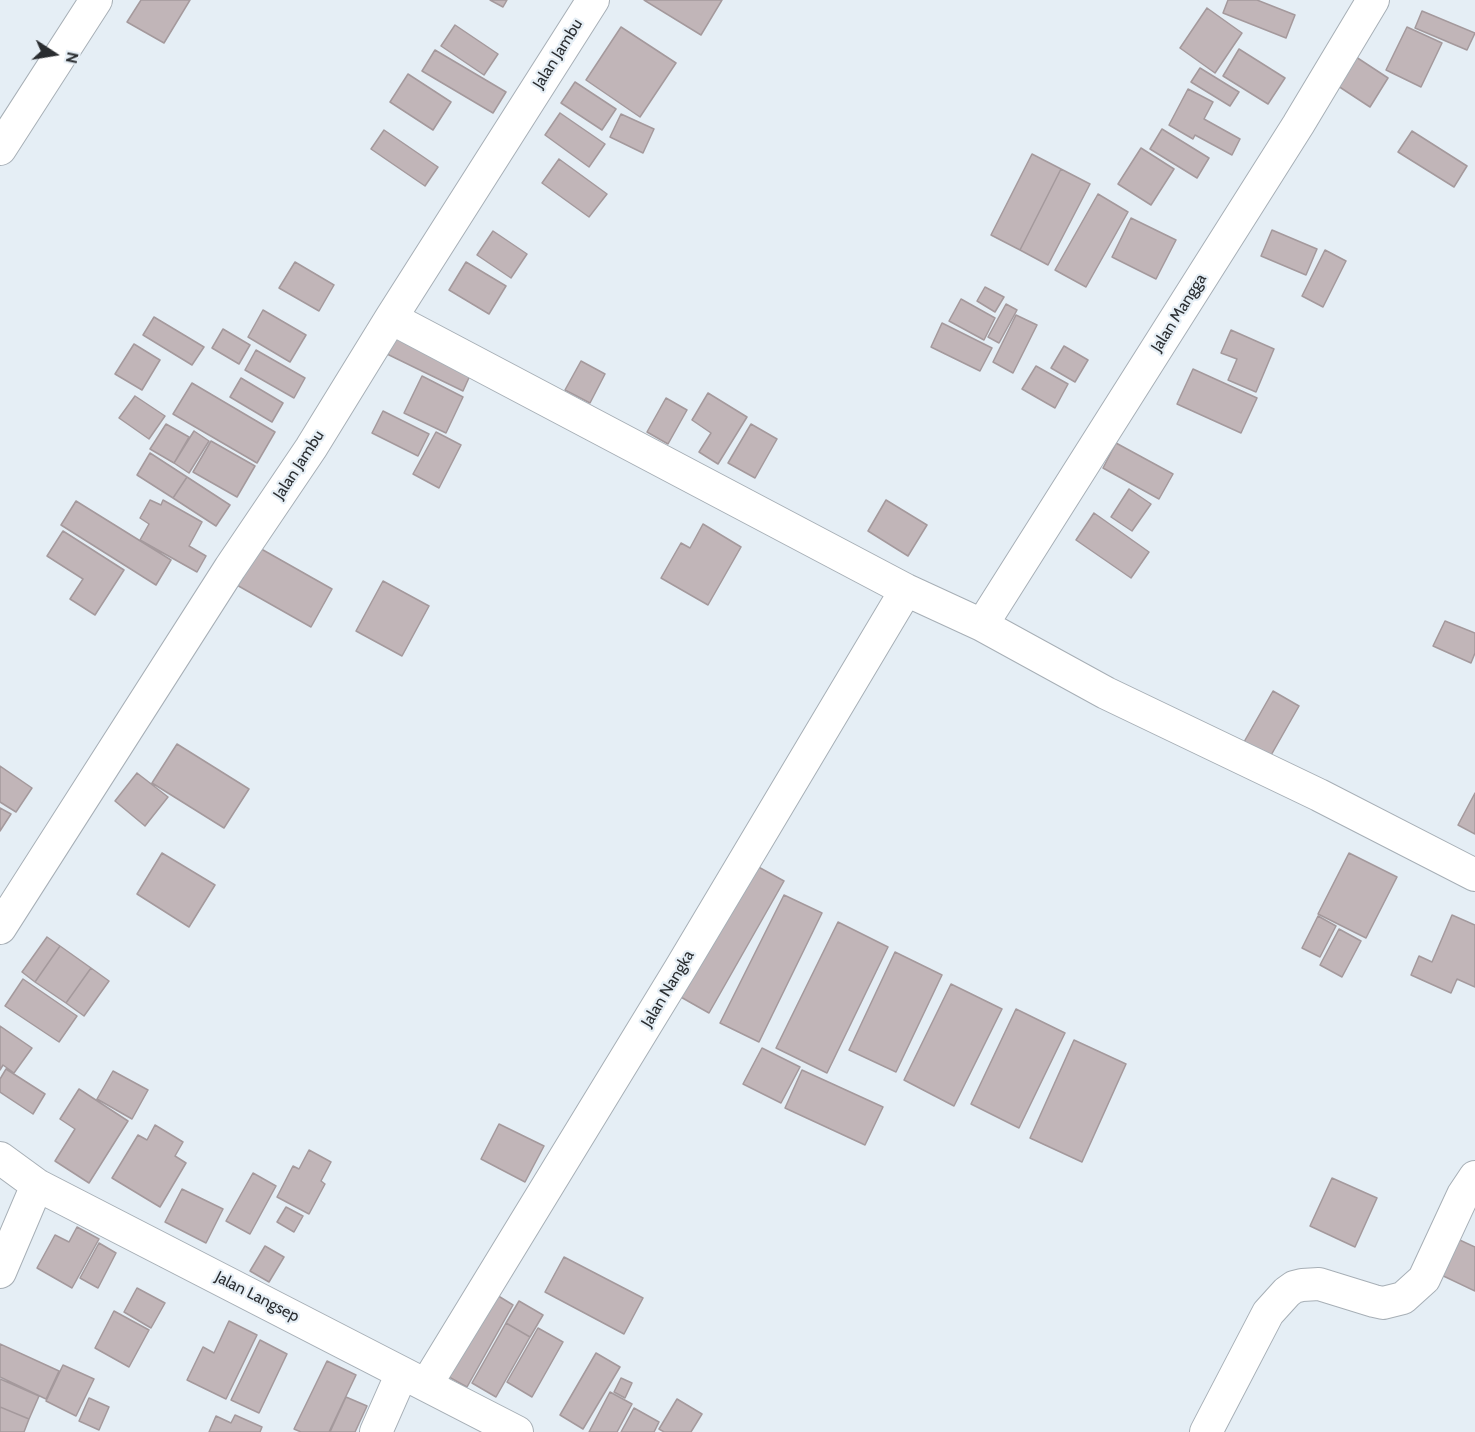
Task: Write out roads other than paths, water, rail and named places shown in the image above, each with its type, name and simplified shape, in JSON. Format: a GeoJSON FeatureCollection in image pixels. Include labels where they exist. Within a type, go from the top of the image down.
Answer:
{"type":"FeatureCollection","features":[{"type":"Feature","properties":{"kind":"street"},"geometry":{"type":"LineString","coordinates":[[0,149],[96,0]]}},
{"type":"Feature","properties":{"kind":"street","name":"Jalan Jambu"},"geometry":{"type":"LineString","coordinates":[[0,928],[230,568],[311,448],[593,0]]}},
{"type":"Feature","properties":{"kind":"street","name":"Jalan Mangga"},"geometry":{"type":"LineString","coordinates":[[982,625],[1298,125],[1373,0]]}},
{"type":"Feature","properties":{"kind":"street"},"geometry":{"type":"LineString","coordinates":[[391,318],[906,590],[982,625],[1106,693],[1319,795],[1475,875]]}},
{"type":"Feature","properties":{"kind":"street","name":"Jalan Nangka"},"geometry":{"type":"LineString","coordinates":[[376,1432],[414,1379],[680,969],[906,590]]}},
{"type":"Feature","properties":{"kind":"street","name":"Jalan Langsep"},"geometry":{"type":"LineString","coordinates":[[0,1158],[37,1185],[518,1432]]}},
{"type":"Feature","properties":{"kind":"street"},"geometry":{"type":"LineString","coordinates":[[1206,1432],[1268,1313],[1279,1300],[1294,1287],[1318,1284],[1383,1303],[1403,1299],[1424,1279],[1463,1196],[1475,1177]]}},
{"type":"Feature","properties":{"kind":"street"},"geometry":{"type":"LineString","coordinates":[[0,1272],[37,1185]]}}]}
